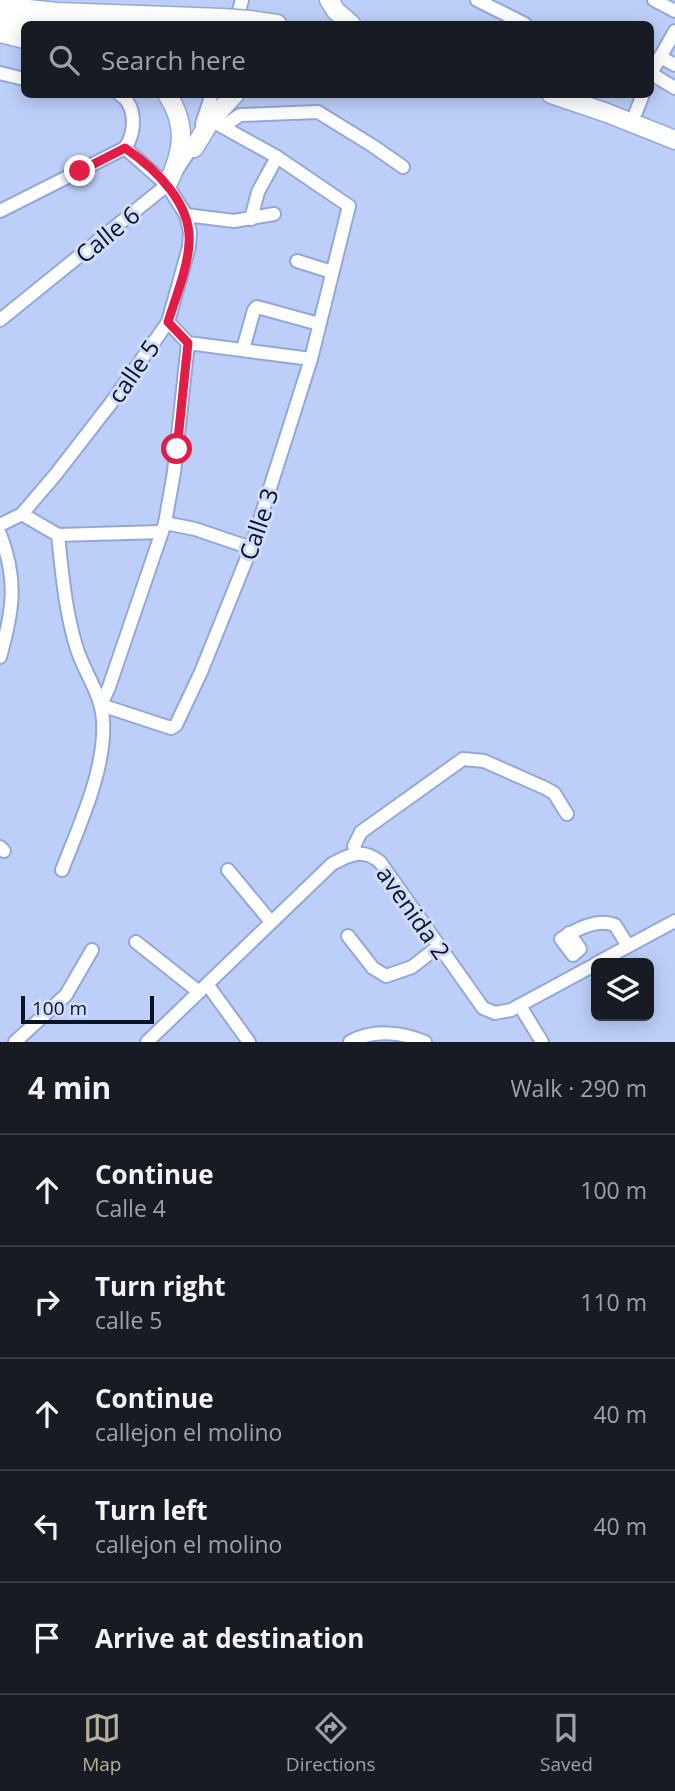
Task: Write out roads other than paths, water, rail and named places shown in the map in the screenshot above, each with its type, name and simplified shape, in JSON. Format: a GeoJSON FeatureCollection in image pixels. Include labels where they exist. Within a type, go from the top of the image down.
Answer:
{"type":"FeatureCollection","features":[{"type":"Feature","properties":{"kind":"highway"},"geometry":{"type":"LineString","coordinates":[[0,1],[28,0]]}},
{"type":"Feature","properties":{"kind":"highway"},"geometry":{"type":"LineString","coordinates":[[329,0],[348,21]]}},
{"type":"Feature","properties":{"kind":"highway"},"geometry":{"type":"LineString","coordinates":[[0,6],[57,12],[236,21]]}},
{"type":"Feature","properties":{"kind":"highway"},"geometry":{"type":"LineString","coordinates":[[0,22],[21,23]]}},
{"type":"Feature","properties":{"kind":"highway"},"geometry":{"type":"LineString","coordinates":[[0,33],[21,38]]}},
{"type":"Feature","properties":{"kind":"highway"},"geometry":{"type":"LineString","coordinates":[[167,186],[179,162],[181,144],[181,126],[170,98]]}},
{"type":"Feature","properties":{"kind":"highway"},"geometry":{"type":"LineString","coordinates":[[194,148],[232,98]]}},
{"type":"Feature","properties":{"kind":"highway"},"geometry":{"type":"LineString","coordinates":[[563,98],[675,140]]}},
{"type":"Feature","properties":{"kind":"highway"},"geometry":{"type":"LineString","coordinates":[[594,98],[675,129]]}},
{"type":"Feature","properties":{"kind":"street"},"geometry":{"type":"LineString","coordinates":[[236,21],[242,0]]}},
{"type":"Feature","properties":{"kind":"street"},"geometry":{"type":"LineString","coordinates":[[477,0],[519,21]]}},
{"type":"Feature","properties":{"kind":"street"},"geometry":{"type":"LineString","coordinates":[[654,0],[675,12]]}},
{"type":"Feature","properties":{"kind":"street"},"geometry":{"type":"LineString","coordinates":[[654,68],[675,31]]}},
{"type":"Feature","properties":{"kind":"street"},"geometry":{"type":"LineString","coordinates":[[660,57],[675,65]]}},
{"type":"Feature","properties":{"kind":"street"},"geometry":{"type":"LineString","coordinates":[[0,73],[21,78]]}},
{"type":"Feature","properties":{"kind":"street"},"geometry":{"type":"LineString","coordinates":[[654,76],[675,88]]}},
{"type":"Feature","properties":{"kind":"street"},"geometry":{"type":"LineString","coordinates":[[0,211],[125,148],[134,127],[129,104],[123,98]]}},
{"type":"Feature","properties":{"kind":"street"},"geometry":{"type":"LineString","coordinates":[[212,98],[213,121]]}},
{"type":"Feature","properties":{"kind":"street"},"geometry":{"type":"LineString","coordinates":[[636,113],[642,98]]}},
{"type":"Feature","properties":{"kind":"street"},"geometry":{"type":"LineString","coordinates":[[213,121],[240,115],[318,112],[403,167]]}},
{"type":"Feature","properties":{"kind":"street"},"geometry":{"type":"LineString","coordinates":[[213,121],[277,157],[258,192],[251,219]]}},
{"type":"Feature","properties":{"kind":"street","name":"calle 5"},"geometry":{"type":"LineString","coordinates":[[0,525],[22,514],[111,403],[168,322],[189,247],[190,232],[186,215],[167,186],[125,148]]}},
{"type":"Feature","properties":{"kind":"street","name":"Calle 6"},"geometry":{"type":"LineString","coordinates":[[0,320],[167,186],[194,148]]}},
{"type":"Feature","properties":{"kind":"street","name":"Calle 3"},"geometry":{"type":"LineString","coordinates":[[101,705],[171,728],[176,725],[201,672],[251,548],[311,359],[349,206],[277,157]]}},
{"type":"Feature","properties":{"kind":"street"},"geometry":{"type":"LineString","coordinates":[[186,215],[227,221],[274,214]]}},
{"type":"Feature","properties":{"kind":"street"},"geometry":{"type":"LineString","coordinates":[[297,261],[332,272]]}},
{"type":"Feature","properties":{"kind":"street"},"geometry":{"type":"LineString","coordinates":[[243,349],[257,307],[319,324]]}},
{"type":"Feature","properties":{"kind":"street"},"geometry":{"type":"LineString","coordinates":[[168,322],[188,343],[311,359]]}},
{"type":"Feature","properties":{"kind":"street"},"geometry":{"type":"LineString","coordinates":[[101,705],[163,528],[174,472],[188,343]]}},
{"type":"Feature","properties":{"kind":"street"},"geometry":{"type":"LineString","coordinates":[[22,514],[58,535],[163,528],[195,529],[251,548]]}},
{"type":"Feature","properties":{"kind":"street"},"geometry":{"type":"LineString","coordinates":[[0,534],[14,590],[10,620],[0,657]]}},
{"type":"Feature","properties":{"kind":"street"},"geometry":{"type":"LineString","coordinates":[[58,535],[65,603],[76,648],[101,705],[104,722],[97,768],[62,870]]}},
{"type":"Feature","properties":{"kind":"street"},"geometry":{"type":"LineString","coordinates":[[356,852],[354,846],[360,832],[463,759],[484,761],[545,788],[554,793],[567,814]]}},
{"type":"Feature","properties":{"kind":"street","name":"avenida 2"},"geometry":{"type":"LineString","coordinates":[[147,1042],[332,864],[356,852],[368,854],[380,862],[483,1008],[502,1013],[520,1006],[591,966]]}},
{"type":"Feature","properties":{"kind":"street"},"geometry":{"type":"LineString","coordinates":[[228,870],[271,922]]}},
{"type":"Feature","properties":{"kind":"street","name":"avenida 2"},"geometry":{"type":"LineString","coordinates":[[605,958],[675,921]]}},
{"type":"Feature","properties":{"kind":"street"},"geometry":{"type":"LineString","coordinates":[[569,933],[589,925],[609,922],[615,925],[628,946]]}},
{"type":"Feature","properties":{"kind":"street"},"geometry":{"type":"LineString","coordinates":[[348,936],[373,968],[386,976],[412,967],[439,946]]}},
{"type":"Feature","properties":{"kind":"street"},"geometry":{"type":"LineString","coordinates":[[136,942],[203,988],[249,1042]]}},
{"type":"Feature","properties":{"kind":"street"},"geometry":{"type":"LineString","coordinates":[[15,1042],[66,995],[92,950]]}},
{"type":"Feature","properties":{"kind":"street"},"geometry":{"type":"LineString","coordinates":[[520,1006],[542,1042]]}},
{"type":"Feature","properties":{"kind":"street"},"geometry":{"type":"LineString","coordinates":[[350,1042],[378,1033],[425,1042]]}}]}
